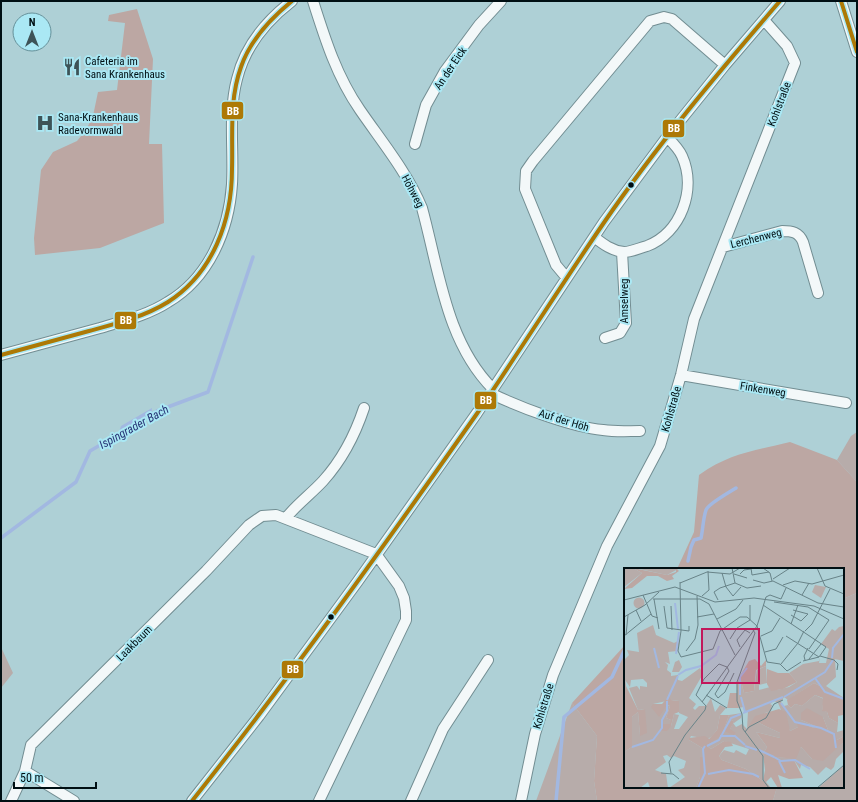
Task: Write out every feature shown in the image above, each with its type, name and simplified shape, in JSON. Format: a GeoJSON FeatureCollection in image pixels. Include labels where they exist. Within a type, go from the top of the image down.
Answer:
{"type":"FeatureCollection","features":[{"type":"Feature","properties":{"kind":"street"},"geometry":{"type":"LineString","coordinates":[[1,355],[130,319],[168,302],[193,281],[202,271],[217,248],[229,202],[232,185],[232,112],[237,78],[243,62],[257,35],[266,24],[292,1]]}},
{"type":"Feature","properties":{"kind":"street","name":"Höhweg"},"geometry":{"type":"LineString","coordinates":[[313,1],[324,40],[335,66],[359,109],[385,144],[416,194],[427,225],[441,290],[457,331],[478,374],[492,391]]}},
{"type":"Feature","properties":{"kind":"street","name":"An der Eick"},"geometry":{"type":"LineString","coordinates":[[415,144],[426,105],[445,71],[479,26],[501,1]]}},
{"type":"Feature","properties":{"kind":"street"},"geometry":{"type":"LineString","coordinates":[[192,801],[258,716],[376,554],[492,391],[566,277],[667,137],[725,65],[780,1]]}},
{"type":"Feature","properties":{"kind":"street"},"geometry":{"type":"LineString","coordinates":[[841,1],[857,52]]}},
{"type":"Feature","properties":{"kind":"street"},"geometry":{"type":"LineString","coordinates":[[566,277],[556,265],[525,188],[526,171],[533,161],[644,28],[656,18],[664,17],[672,19],[725,65]]}},
{"type":"Feature","properties":{"kind":"street","name":"Kohlstraße"},"geometry":{"type":"LineString","coordinates":[[521,801],[535,734],[553,675],[607,546],[660,446],[694,319],[795,63],[787,46],[764,20]]}},
{"type":"Feature","properties":{"kind":"street"},"geometry":{"type":"LineString","coordinates":[[594,237],[608,248],[622,252],[632,251],[652,244],[662,238],[677,222],[687,194],[687,174],[684,161],[676,147],[667,137]]}},
{"type":"Feature","properties":{"kind":"street","name":"Lerchenweg"},"geometry":{"type":"LineString","coordinates":[[723,247],[782,231],[796,233],[800,236],[803,242],[818,293]]}},
{"type":"Feature","properties":{"kind":"street","name":"Amselweg"},"geometry":{"type":"LineString","coordinates":[[605,338],[620,334],[626,323],[622,252]]}},
{"type":"Feature","properties":{"kind":"street","name":"Finkenweg"},"geometry":{"type":"LineString","coordinates":[[680,375],[846,403]]}},
{"type":"Feature","properties":{"kind":"street","name":"Auf der Höh"},"geometry":{"type":"LineString","coordinates":[[492,391],[527,408],[590,428],[611,431],[640,430]]}},
{"type":"Feature","properties":{"kind":"street"},"geometry":{"type":"LineString","coordinates":[[286,518],[297,504],[323,481],[340,458],[358,428],[364,408]]}},
{"type":"Feature","properties":{"kind":"street","name":"Laakbaum"},"geometry":{"type":"LineString","coordinates":[[10,801],[24,771],[31,745],[206,571],[249,525],[262,516],[276,515],[286,518],[376,554]]}},
{"type":"Feature","properties":{"kind":"street"},"geometry":{"type":"LineString","coordinates":[[319,801],[406,620],[404,598],[398,586],[376,554]]}},
{"type":"Feature","properties":{"kind":"street"},"geometry":{"type":"LineString","coordinates":[[410,801],[444,729],[488,660]]}},
{"type":"Feature","properties":{"kind":"street"},"geometry":{"type":"LineString","coordinates":[[24,771],[74,801]]}},
{"type":"Feature","properties":{"kind":"shaded area"},"geometry":{"type":"Polygon","coordinates":[[[137,9],[153,59],[149,144],[162,144],[164,223],[100,248],[35,255],[34,238],[41,170],[53,152],[77,141],[86,130],[93,116],[98,92],[117,90],[125,23],[108,21],[109,15],[137,9]]]}},
{"type":"Feature","properties":{"kind":"shaded area"},"geometry":{"type":"Polygon","coordinates":[[[857,432],[857,482],[837,460],[851,436],[857,432]]]}},
{"type":"Feature","properties":{"kind":"shaded area"},"geometry":{"type":"Polygon","coordinates":[[[790,442],[837,460],[857,482],[857,593],[844,599],[844,568],[677,568],[694,532],[699,475],[732,457],[790,442]]]}},
{"type":"Feature","properties":{"kind":"shaded area"},"geometry":{"type":"Polygon","coordinates":[[[857,593],[857,801],[773,801],[777,788],[844,788],[844,599],[857,593]]]}},
{"type":"Feature","properties":{"kind":"shaded area"},"geometry":{"type":"Polygon","coordinates":[[[624,646],[624,788],[777,788],[773,801],[597,801],[594,781],[597,736],[572,703],[624,646]]]}},
{"type":"Feature","properties":{"kind":"shaded area"},"geometry":{"type":"Polygon","coordinates":[[[1,647],[13,673],[1,688],[1,647]]]}},
{"type":"Feature","properties":{"kind":"shaded area"},"geometry":{"type":"Polygon","coordinates":[[[572,703],[597,736],[594,781],[597,801],[536,801],[572,703]]]}},
{"type":"Feature","properties":{"kind":"water"},"geometry":{"type":"Polygon","coordinates":[[[152,408],[151,417],[124,432],[119,432],[121,426],[152,408]]]}},
{"type":"Feature","properties":{"kind":"waterway","name":"Ispingrader Bach"},"geometry":{"type":"LineString","coordinates":[[148,416],[157,411],[208,392],[253,257]]}},
{"type":"Feature","properties":{"kind":"waterway","name":"Ispingrader Bach"},"geometry":{"type":"LineString","coordinates":[[1,538],[76,482],[90,451],[126,430]]}},
{"type":"Feature","properties":{"kind":"waterway"},"geometry":{"type":"LineString","coordinates":[[688,561],[694,540],[701,538],[706,510],[715,501],[736,488]]}},
{"type":"Feature","properties":{"kind":"waterway"},"geometry":{"type":"LineString","coordinates":[[556,801],[564,717],[612,677],[624,651]]}},
{"type":"Feature","properties":{"kind":"transit line","name":"BB"},"geometry":{"type":"LineString","coordinates":[[1,355],[109,326],[149,312],[168,302],[184,290],[197,276],[208,261],[217,244],[224,226],[228,208],[232,169],[233,105],[237,79],[241,67],[255,39],[276,15],[292,1]]}},
{"type":"Feature","properties":{"kind":"transit line","name":"BB"},"geometry":{"type":"LineString","coordinates":[[192,801],[337,610],[407,513],[476,415],[587,248],[645,166],[688,110],[780,1]]}},
{"type":"Feature","properties":{"kind":"transit line","name":"BB"},"geometry":{"type":"LineString","coordinates":[[841,1],[857,52]]}},
{"type":"Feature","properties":{"kind":"place","name":"Cafeteria im Sana Krankenhaus"},"geometry":{"type":"Point","coordinates":[72,67]}},
{"type":"Feature","properties":{"kind":"place","name":"Sana-Krankenhaus Radevormwald"},"geometry":{"type":"Point","coordinates":[45,123]}}]}
